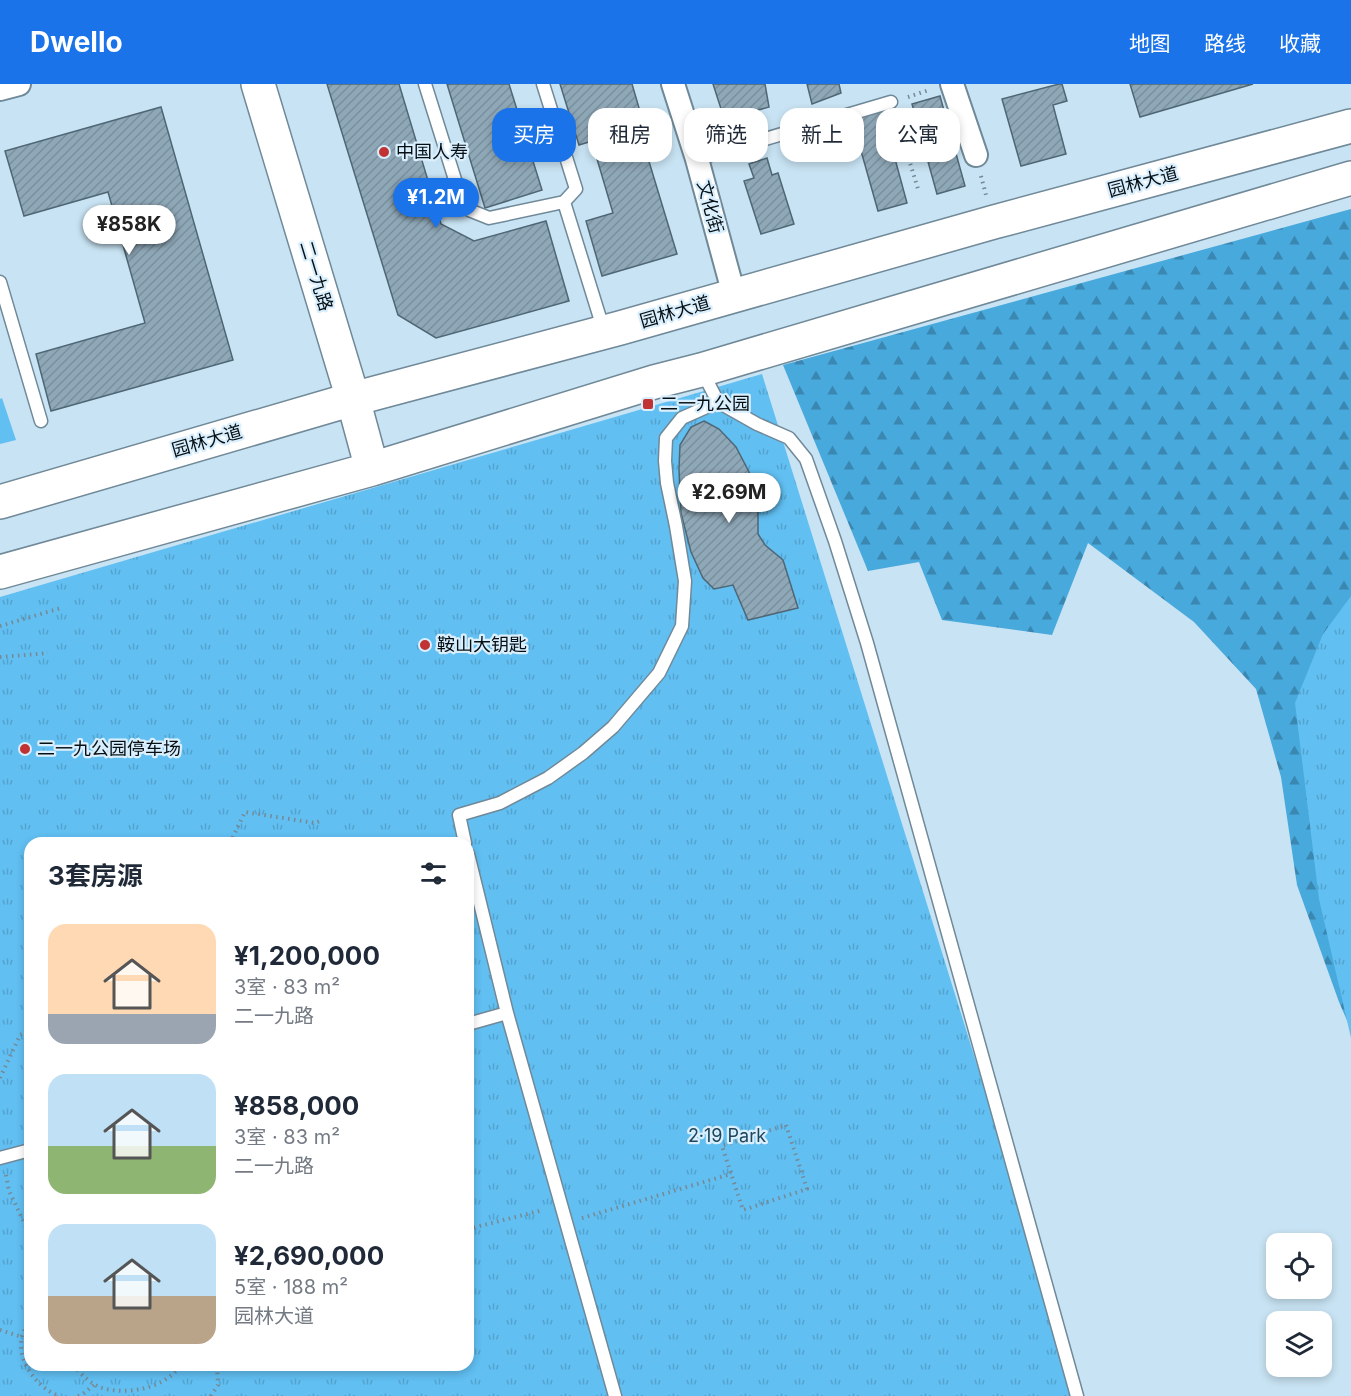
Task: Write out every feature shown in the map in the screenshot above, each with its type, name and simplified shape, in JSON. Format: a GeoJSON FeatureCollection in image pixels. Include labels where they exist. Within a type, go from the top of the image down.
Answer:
{"type":"FeatureCollection","features":[{"type":"Feature","properties":{"kind":"main road","name":"二一九路"},"geometry":{"type":"LineString","coordinates":[[258,84],[372,469]]}},
{"type":"Feature","properties":{"kind":"main road","name":"园林大道"},"geometry":{"type":"LineString","coordinates":[[0,502],[353,399],[1351,126]]}},
{"type":"Feature","properties":{"kind":"main road"},"geometry":{"type":"LineString","coordinates":[[0,572],[372,469],[654,382],[1351,178]]}},
{"type":"Feature","properties":{"kind":"street"},"geometry":{"type":"LineString","coordinates":[[0,89],[18,84]]}},
{"type":"Feature","properties":{"kind":"street","name":"文化街"},"geometry":{"type":"LineString","coordinates":[[673,84],[684,118]]}},
{"type":"Feature","properties":{"kind":"street"},"geometry":{"type":"LineString","coordinates":[[952,84],[976,155]]}},
{"type":"Feature","properties":{"kind":"street","name":"文化街"},"geometry":{"type":"LineString","coordinates":[[698,162],[734,295]]}},
{"type":"Feature","properties":{"kind":"lane"},"geometry":{"type":"LineString","coordinates":[[425,84],[457,186],[469,210],[489,218],[564,202],[576,189],[543,84]]}},
{"type":"Feature","properties":{"kind":"lane"},"geometry":{"type":"LineString","coordinates":[[768,138],[891,102]]}},
{"type":"Feature","properties":{"kind":"lane"},"geometry":{"type":"LineString","coordinates":[[564,202],[604,332]]}},
{"type":"Feature","properties":{"kind":"lane"},"geometry":{"type":"LineString","coordinates":[[0,282],[41,421]]}},
{"type":"Feature","properties":{"kind":"lane"},"geometry":{"type":"LineString","coordinates":[[701,370],[718,402],[757,424],[789,438],[806,459],[835,540],[867,643],[1077,1396]]}},
{"type":"Feature","properties":{"kind":"lane"},"geometry":{"type":"LineString","coordinates":[[464,837],[459,814],[500,803],[548,778],[583,753],[613,727],[659,673],[682,626],[685,581],[667,483],[666,438],[682,418],[718,402]]}},
{"type":"Feature","properties":{"kind":"lane"},"geometry":{"type":"LineString","coordinates":[[474,878],[507,1013],[615,1396]]}},
{"type":"Feature","properties":{"kind":"lane"},"geometry":{"type":"LineString","coordinates":[[474,1022],[507,1013]]}},
{"type":"Feature","properties":{"kind":"lane"},"geometry":{"type":"LineString","coordinates":[[1,1158],[24,1152]]}},
{"type":"Feature","properties":{"kind":"path"},"geometry":{"type":"LineString","coordinates":[[919,192],[891,102],[930,90]]}},
{"type":"Feature","properties":{"kind":"path"},"geometry":{"type":"LineString","coordinates":[[976,155],[994,222]]}},
{"type":"Feature","properties":{"kind":"path"},"geometry":{"type":"LineString","coordinates":[[0,626],[61,608]]}},
{"type":"Feature","properties":{"kind":"path"},"geometry":{"type":"LineString","coordinates":[[0,657],[48,652]]}},
{"type":"Feature","properties":{"kind":"path"},"geometry":{"type":"LineString","coordinates":[[233,837],[245,812],[315,823],[320,820]]}},
{"type":"Feature","properties":{"kind":"path"},"geometry":{"type":"LineString","coordinates":[[0,1078],[20,1035],[24,1033]]}},
{"type":"Feature","properties":{"kind":"path"},"geometry":{"type":"LineString","coordinates":[[786,1125],[807,1189],[743,1210],[731,1174],[722,1146],[786,1125]]}},
{"type":"Feature","properties":{"kind":"path"},"geometry":{"type":"LineString","coordinates":[[1,1158],[9,1191],[24,1222]]}},
{"type":"Feature","properties":{"kind":"path"},"geometry":{"type":"LineString","coordinates":[[567,1222],[731,1174]]}},
{"type":"Feature","properties":{"kind":"path"},"geometry":{"type":"LineString","coordinates":[[474,1227],[561,1205]]}},
{"type":"Feature","properties":{"kind":"path"},"geometry":{"type":"LineString","coordinates":[[0,1330],[22,1337]]}},
{"type":"Feature","properties":{"kind":"path"},"geometry":{"type":"LineString","coordinates":[[24,1332],[21,1350],[24,1360]]}},
{"type":"Feature","properties":{"kind":"path"},"geometry":{"type":"LineString","coordinates":[[29,1371],[42,1385],[58,1396]]}},
{"type":"Feature","properties":{"kind":"path"},"geometry":{"type":"LineString","coordinates":[[78,1371],[99,1387],[121,1393],[136,1394],[163,1382],[175,1371]]}},
{"type":"Feature","properties":{"kind":"path"},"geometry":{"type":"LineString","coordinates":[[211,1396],[218,1385],[217,1371]]}},
{"type":"Feature","properties":{"kind":"path"},"geometry":{"type":"LineString","coordinates":[[78,1396],[95,1384]]}},
{"type":"Feature","properties":{"kind":"green space"},"geometry":{"type":"Polygon","coordinates":[[[1351,209],[1351,1025],[1349,1025],[1297,885],[1281,777],[1256,689],[1194,622],[1088,543],[1052,635],[942,620],[919,562],[868,571],[783,365],[1351,209]]]}},
{"type":"Feature","properties":{"kind":"green space","name":"2·19 Park"},"geometry":{"type":"Polygon","coordinates":[[[762,374],[1080,1396],[0,1396],[0,597],[762,374]]]}},
{"type":"Feature","properties":{"kind":"green space"},"geometry":{"type":"Polygon","coordinates":[[[2,398],[16,440],[0,444],[0,399],[2,398]]]}},
{"type":"Feature","properties":{"kind":"green space"},"geometry":{"type":"Polygon","coordinates":[[[1351,596],[1351,1038],[1319,899],[1295,703],[1323,634],[1351,596]]]}},
{"type":"Feature","properties":{"kind":"building","name":"中国人寿"},"geometry":{"type":"Polygon","coordinates":[[[327,84],[399,84],[441,224],[474,241],[546,221],[569,301],[436,338],[398,315],[327,84]]]}},
{"type":"Feature","properties":{"kind":"building"},"geometry":{"type":"Polygon","coordinates":[[[447,84],[509,84],[516,108],[492,108],[492,162],[533,162],[542,190],[485,208],[447,84]]]}},
{"type":"Feature","properties":{"kind":"building"},"geometry":{"type":"Polygon","coordinates":[[[560,84],[632,84],[639,108],[588,108],[588,142],[579,145],[576,135],[576,108],[567,108],[560,84]]]}},
{"type":"Feature","properties":{"kind":"building"},"geometry":{"type":"Polygon","coordinates":[[[713,84],[765,84],[769,107],[721,108],[713,84]]]}},
{"type":"Feature","properties":{"kind":"building"},"geometry":{"type":"Polygon","coordinates":[[[807,84],[839,84],[841,93],[812,104],[807,84]]]}},
{"type":"Feature","properties":{"kind":"building"},"geometry":{"type":"Polygon","coordinates":[[[1062,84],[1067,101],[1053,105],[1066,154],[1021,166],[1002,99],[1062,84]]]}},
{"type":"Feature","properties":{"kind":"building"},"geometry":{"type":"Polygon","coordinates":[[[1130,84],[1253,84],[1140,117],[1130,84]]]}},
{"type":"Feature","properties":{"kind":"building"},"geometry":{"type":"Polygon","coordinates":[[[940,96],[943,108],[913,108],[912,104],[940,96]]]}},
{"type":"Feature","properties":{"kind":"building"},"geometry":{"type":"Polygon","coordinates":[[[161,107],[233,360],[51,411],[36,354],[145,323],[108,192],[24,216],[5,151],[161,107]]]}},
{"type":"Feature","properties":{"kind":"building"},"geometry":{"type":"Polygon","coordinates":[[[876,113],[876,162],[896,162],[907,203],[878,211],[864,161],[864,116],[876,113]]]}},
{"type":"Feature","properties":{"kind":"building"},"geometry":{"type":"Polygon","coordinates":[[[768,161],[772,175],[778,173],[794,224],[761,234],[744,181],[754,178],[749,164],[768,161]]]}},
{"type":"Feature","properties":{"kind":"building"},"geometry":{"type":"Polygon","coordinates":[[[598,162],[649,162],[677,254],[602,276],[586,221],[613,213],[598,162]]]}},
{"type":"Feature","properties":{"kind":"building"},"geometry":{"type":"Polygon","coordinates":[[[928,162],[958,162],[965,186],[937,194],[928,162]]]}},
{"type":"Feature","properties":{"kind":"building"},"geometry":{"type":"Polygon","coordinates":[[[704,421],[719,429],[736,447],[749,472],[758,513],[758,534],[765,545],[783,560],[798,608],[748,620],[733,585],[714,589],[703,578],[691,552],[681,513],[679,469],[680,445],[691,427],[704,421]]]}},
{"type":"Feature","properties":{"kind":"place","name":"中国人寿"},"geometry":{"type":"Point","coordinates":[384,152]}},
{"type":"Feature","properties":{"kind":"place","name":"二一九公园"},"geometry":{"type":"Point","coordinates":[648,404]}},
{"type":"Feature","properties":{"kind":"place","name":"鞍山大钥匙"},"geometry":{"type":"Point","coordinates":[425,645]}},
{"type":"Feature","properties":{"kind":"place","name":"二一九公园停车场"},"geometry":{"type":"Point","coordinates":[25,749]}}]}
